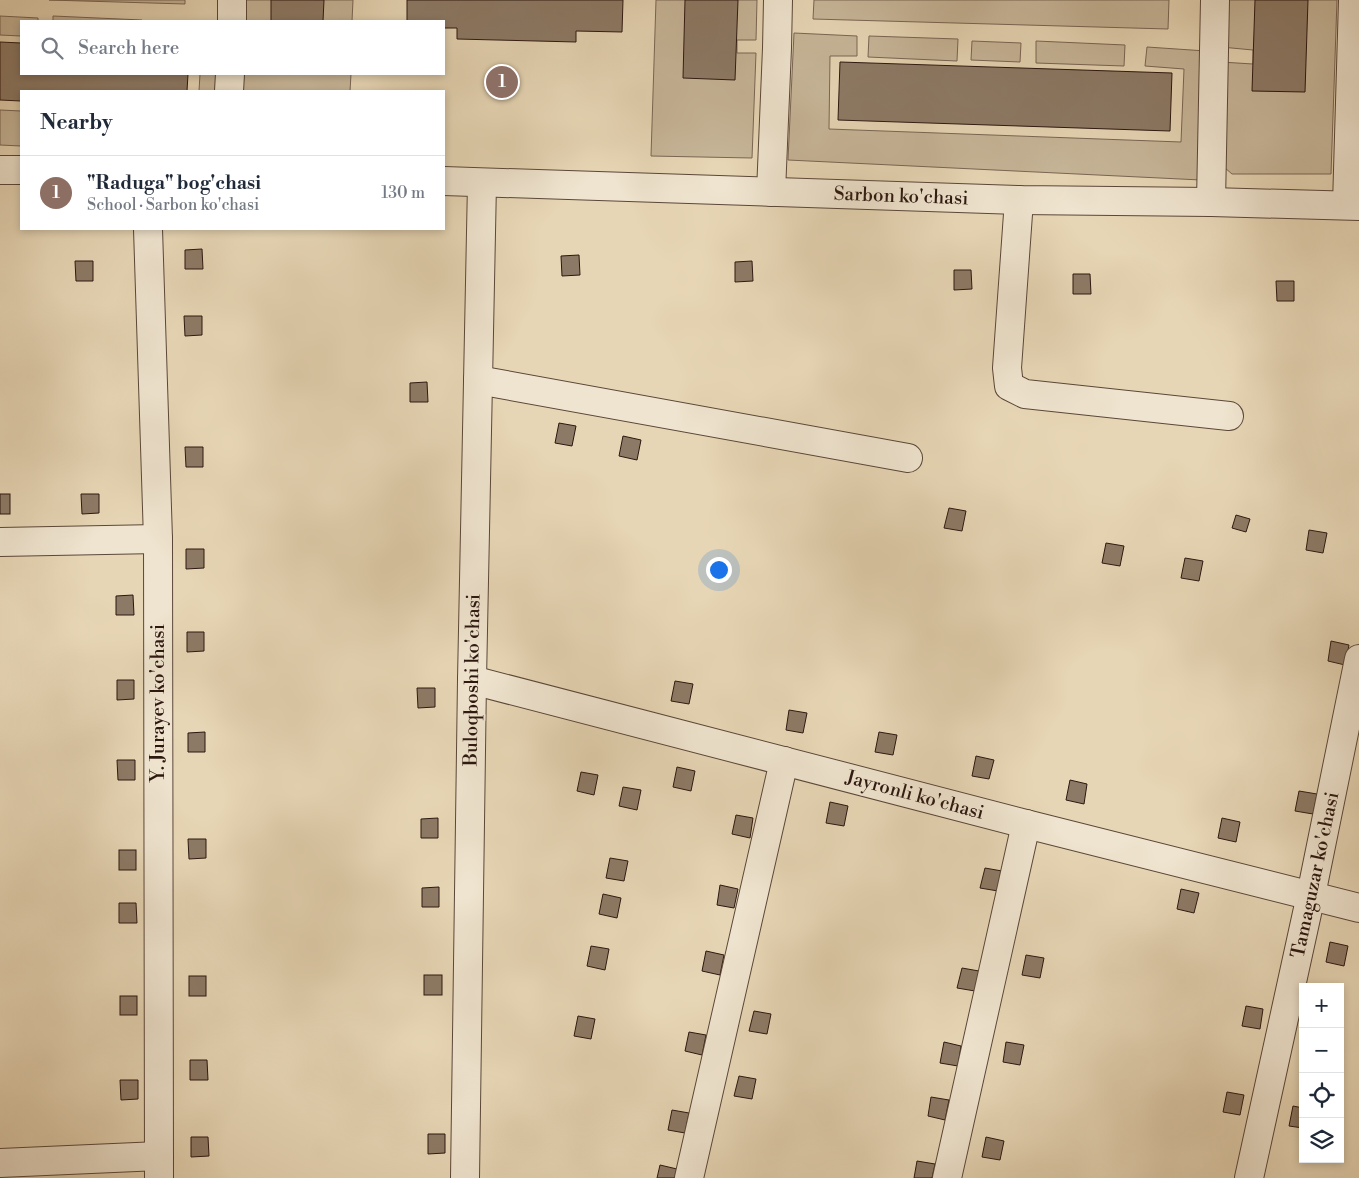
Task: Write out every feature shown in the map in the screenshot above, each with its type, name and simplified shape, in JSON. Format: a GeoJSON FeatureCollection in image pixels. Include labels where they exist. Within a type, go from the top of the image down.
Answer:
{"type":"FeatureCollection","features":[{"type":"Feature","properties":{"kind":"street"},"geometry":{"type":"LineString","coordinates":[[232,0],[232,20]]}},
{"type":"Feature","properties":{"kind":"street"},"geometry":{"type":"LineString","coordinates":[[770,192],[778,0]]}},
{"type":"Feature","properties":{"kind":"street"},"geometry":{"type":"LineString","coordinates":[[1211,202],[1215,0]]}},
{"type":"Feature","properties":{"kind":"street"},"geometry":{"type":"LineString","coordinates":[[1353,0],[1353,205]]}},
{"type":"Feature","properties":{"kind":"street"},"geometry":{"type":"LineString","coordinates":[[229,90],[230,75]]}},
{"type":"Feature","properties":{"kind":"street"},"geometry":{"type":"LineString","coordinates":[[0,170],[20,170]]}},
{"type":"Feature","properties":{"kind":"street","name":"Sarbon ko'chasi"},"geometry":{"type":"LineString","coordinates":[[445,182],[1019,200],[1353,205]]}},
{"type":"Feature","properties":{"kind":"street","name":"Buloqboshi ko'chasi"},"geometry":{"type":"LineString","coordinates":[[465,1178],[472,680],[482,183]]}},
{"type":"Feature","properties":{"kind":"street"},"geometry":{"type":"LineString","coordinates":[[1019,200],[1007,368],[1009,386],[1025,394],[1229,416]]}},
{"type":"Feature","properties":{"kind":"street","name":"Y. Jurayev ko'chasi"},"geometry":{"type":"LineString","coordinates":[[148,230],[158,538],[159,1167]]}},
{"type":"Feature","properties":{"kind":"street"},"geometry":{"type":"LineString","coordinates":[[478,380],[908,458]]}},
{"type":"Feature","properties":{"kind":"street"},"geometry":{"type":"LineString","coordinates":[[0,542],[158,538]]}},
{"type":"Feature","properties":{"kind":"street","name":"Tamaguzar ko'chasi"},"geometry":{"type":"LineString","coordinates":[[1249,1178],[1311,895],[1359,659]]}},
{"type":"Feature","properties":{"kind":"street","name":"Jayronli ko'chasi"},"geometry":{"type":"LineString","coordinates":[[472,680],[1026,824],[1359,908]]}},
{"type":"Feature","properties":{"kind":"street"},"geometry":{"type":"LineString","coordinates":[[689,1178],[784,761]]}},
{"type":"Feature","properties":{"kind":"street"},"geometry":{"type":"LineString","coordinates":[[947,1178],[1026,824]]}},
{"type":"Feature","properties":{"kind":"street"},"geometry":{"type":"LineString","coordinates":[[0,1163],[159,1167]]}},
{"type":"Feature","properties":{"kind":"shaded area"},"geometry":{"type":"Polygon","coordinates":[[[49,0],[185,0],[185,4],[49,0]]]}},
{"type":"Feature","properties":{"kind":"shaded area"},"geometry":{"type":"Polygon","coordinates":[[[239,0],[353,0],[352,20],[238,20],[239,0]]]}},
{"type":"Feature","properties":{"kind":"shaded area"},"geometry":{"type":"Polygon","coordinates":[[[656,0],[757,0],[756,40],[737,40],[737,53],[756,53],[752,158],[651,156],[656,0]]]}},
{"type":"Feature","properties":{"kind":"shaded area"},"geometry":{"type":"Polygon","coordinates":[[[814,0],[1169,0],[1168,29],[813,19],[814,0]]]}},
{"type":"Feature","properties":{"kind":"shaded area"},"geometry":{"type":"Polygon","coordinates":[[[1224,0],[1337,0],[1331,174],[1232,174],[1217,161],[1221,62],[1253,64],[1253,50],[1221,47],[1224,0]]]}},
{"type":"Feature","properties":{"kind":"shaded area"},"geometry":{"type":"Polygon","coordinates":[[[0,16],[38,18],[38,20],[20,20],[20,36],[0,35],[0,16]]]}},
{"type":"Feature","properties":{"kind":"shaded area"},"geometry":{"type":"Polygon","coordinates":[[[53,16],[142,20],[53,20],[53,16]]]}},
{"type":"Feature","properties":{"kind":"shaded area"},"geometry":{"type":"Polygon","coordinates":[[[794,33],[857,36],[857,56],[830,56],[829,129],[1181,142],[1184,69],[1145,66],[1147,47],[1206,51],[1201,180],[788,160],[794,33]]]}},
{"type":"Feature","properties":{"kind":"shaded area"},"geometry":{"type":"Polygon","coordinates":[[[869,36],[958,39],[957,61],[868,57],[869,36]]]}},
{"type":"Feature","properties":{"kind":"shaded area"},"geometry":{"type":"Polygon","coordinates":[[[972,41],[1021,43],[1020,62],[971,60],[972,41]]]}},
{"type":"Feature","properties":{"kind":"shaded area"},"geometry":{"type":"Polygon","coordinates":[[[1036,41],[1125,45],[1124,66],[1036,63],[1036,41]]]}},
{"type":"Feature","properties":{"kind":"shaded area"},"geometry":{"type":"Polygon","coordinates":[[[200,75],[221,75],[221,90],[199,90],[200,75]]]}},
{"type":"Feature","properties":{"kind":"shaded area"},"geometry":{"type":"Polygon","coordinates":[[[236,75],[351,75],[350,90],[236,90],[236,75]]]}},
{"type":"Feature","properties":{"kind":"shaded area"},"geometry":{"type":"Polygon","coordinates":[[[0,110],[20,111],[20,146],[0,145],[0,110]]]}},
{"type":"Feature","properties":{"kind":"building"},"geometry":{"type":"Polygon","coordinates":[[[271,0],[324,0],[323,20],[271,20],[271,0]]]}},
{"type":"Feature","properties":{"kind":"building"},"geometry":{"type":"Polygon","coordinates":[[[407,0],[623,0],[622,32],[576,31],[576,42],[457,39],[457,28],[445,28],[445,20],[407,20],[407,0]]]}},
{"type":"Feature","properties":{"kind":"building"},"geometry":{"type":"Polygon","coordinates":[[[685,0],[738,0],[735,80],[683,78],[685,0]]]}},
{"type":"Feature","properties":{"kind":"building"},"geometry":{"type":"Polygon","coordinates":[[[1255,0],[1308,0],[1305,92],[1252,91],[1255,0]]]}},
{"type":"Feature","properties":{"kind":"building"},"geometry":{"type":"Polygon","coordinates":[[[0,42],[20,43],[20,75],[188,75],[187,90],[20,90],[20,101],[0,100],[0,42]]]}},
{"type":"Feature","properties":{"kind":"building"},"geometry":{"type":"Polygon","coordinates":[[[840,62],[1172,73],[1170,131],[838,120],[840,62]]]}},
{"type":"Feature","properties":{"kind":"building"},"geometry":{"type":"Polygon","coordinates":[[[202,249],[203,269],[185,269],[185,250],[202,249]]]}},
{"type":"Feature","properties":{"kind":"building"},"geometry":{"type":"Polygon","coordinates":[[[579,255],[580,275],[562,276],[561,256],[579,255]]]}},
{"type":"Feature","properties":{"kind":"building"},"geometry":{"type":"Polygon","coordinates":[[[75,261],[93,261],[93,281],[76,281],[75,261]]]}},
{"type":"Feature","properties":{"kind":"building"},"geometry":{"type":"Polygon","coordinates":[[[752,261],[753,281],[735,282],[735,262],[752,261]]]}},
{"type":"Feature","properties":{"kind":"building"},"geometry":{"type":"Polygon","coordinates":[[[954,270],[971,270],[972,289],[954,290],[954,270]]]}},
{"type":"Feature","properties":{"kind":"building"},"geometry":{"type":"Polygon","coordinates":[[[1073,274],[1090,274],[1091,294],[1073,294],[1073,274]]]}},
{"type":"Feature","properties":{"kind":"building"},"geometry":{"type":"Polygon","coordinates":[[[1276,281],[1294,281],[1294,301],[1277,301],[1276,281]]]}},
{"type":"Feature","properties":{"kind":"building"},"geometry":{"type":"Polygon","coordinates":[[[184,316],[202,316],[202,335],[185,336],[184,316]]]}},
{"type":"Feature","properties":{"kind":"building"},"geometry":{"type":"Polygon","coordinates":[[[427,382],[428,402],[410,402],[410,383],[427,382]]]}},
{"type":"Feature","properties":{"kind":"building"},"geometry":{"type":"Polygon","coordinates":[[[559,423],[576,426],[572,446],[555,443],[559,423]]]}},
{"type":"Feature","properties":{"kind":"building"},"geometry":{"type":"Polygon","coordinates":[[[623,436],[641,440],[637,460],[619,456],[623,436]]]}},
{"type":"Feature","properties":{"kind":"building"},"geometry":{"type":"Polygon","coordinates":[[[185,447],[203,447],[203,467],[186,467],[185,447]]]}},
{"type":"Feature","properties":{"kind":"building"},"geometry":{"type":"Polygon","coordinates":[[[0,494],[10,494],[10,514],[0,514],[0,494]]]}},
{"type":"Feature","properties":{"kind":"building"},"geometry":{"type":"Polygon","coordinates":[[[81,494],[99,494],[99,513],[82,514],[81,494]]]}},
{"type":"Feature","properties":{"kind":"building"},"geometry":{"type":"Polygon","coordinates":[[[949,508],[966,511],[962,531],[944,528],[949,508]]]}},
{"type":"Feature","properties":{"kind":"building"},"geometry":{"type":"Polygon","coordinates":[[[1236,515],[1250,519],[1246,532],[1232,528],[1236,515]]]}},
{"type":"Feature","properties":{"kind":"building"},"geometry":{"type":"Polygon","coordinates":[[[1309,530],[1327,533],[1323,553],[1306,550],[1309,530]]]}},
{"type":"Feature","properties":{"kind":"building"},"geometry":{"type":"Polygon","coordinates":[[[1106,543],[1124,546],[1120,566],[1102,563],[1106,543]]]}},
{"type":"Feature","properties":{"kind":"building"},"geometry":{"type":"Polygon","coordinates":[[[186,549],[204,549],[204,568],[186,569],[186,549]]]}},
{"type":"Feature","properties":{"kind":"building"},"geometry":{"type":"Polygon","coordinates":[[[1185,558],[1203,561],[1199,581],[1181,578],[1185,558]]]}},
{"type":"Feature","properties":{"kind":"building"},"geometry":{"type":"Polygon","coordinates":[[[133,595],[134,615],[116,615],[116,596],[133,595]]]}},
{"type":"Feature","properties":{"kind":"building"},"geometry":{"type":"Polygon","coordinates":[[[187,632],[204,632],[204,651],[187,652],[187,632]]]}},
{"type":"Feature","properties":{"kind":"building"},"geometry":{"type":"Polygon","coordinates":[[[1331,641],[1349,645],[1345,665],[1328,661],[1331,641]]]}},
{"type":"Feature","properties":{"kind":"building"},"geometry":{"type":"Polygon","coordinates":[[[117,680],[134,680],[134,699],[117,700],[117,680]]]}},
{"type":"Feature","properties":{"kind":"building"},"geometry":{"type":"Polygon","coordinates":[[[675,681],[693,684],[689,704],[671,701],[675,681]]]}},
{"type":"Feature","properties":{"kind":"building"},"geometry":{"type":"Polygon","coordinates":[[[417,688],[435,688],[435,707],[418,708],[417,688]]]}},
{"type":"Feature","properties":{"kind":"building"},"geometry":{"type":"Polygon","coordinates":[[[789,710],[807,713],[803,733],[786,730],[789,710]]]}},
{"type":"Feature","properties":{"kind":"building"},"geometry":{"type":"Polygon","coordinates":[[[205,732],[205,752],[188,752],[188,733],[205,732]]]}},
{"type":"Feature","properties":{"kind":"building"},"geometry":{"type":"Polygon","coordinates":[[[879,732],[897,735],[893,755],[875,752],[879,732]]]}},
{"type":"Feature","properties":{"kind":"building"},"geometry":{"type":"Polygon","coordinates":[[[976,756],[994,760],[989,779],[972,776],[976,756]]]}},
{"type":"Feature","properties":{"kind":"building"},"geometry":{"type":"Polygon","coordinates":[[[117,760],[135,760],[135,780],[118,780],[117,760]]]}},
{"type":"Feature","properties":{"kind":"building"},"geometry":{"type":"Polygon","coordinates":[[[677,767],[695,771],[691,791],[673,787],[677,767]]]}},
{"type":"Feature","properties":{"kind":"building"},"geometry":{"type":"Polygon","coordinates":[[[581,772],[598,775],[594,795],[577,791],[581,772]]]}},
{"type":"Feature","properties":{"kind":"building"},"geometry":{"type":"Polygon","coordinates":[[[1070,780],[1087,784],[1084,804],[1066,800],[1070,780]]]}},
{"type":"Feature","properties":{"kind":"building"},"geometry":{"type":"Polygon","coordinates":[[[623,787],[641,790],[637,810],[619,806],[623,787]]]}},
{"type":"Feature","properties":{"kind":"building"},"geometry":{"type":"Polygon","coordinates":[[[1299,791],[1317,794],[1313,814],[1295,811],[1299,791]]]}},
{"type":"Feature","properties":{"kind":"building"},"geometry":{"type":"Polygon","coordinates":[[[830,802],[848,806],[844,826],[826,823],[830,802]]]}},
{"type":"Feature","properties":{"kind":"building"},"geometry":{"type":"Polygon","coordinates":[[[736,815],[753,818],[750,838],[732,834],[736,815]]]}},
{"type":"Feature","properties":{"kind":"building"},"geometry":{"type":"Polygon","coordinates":[[[438,818],[438,838],[421,838],[421,819],[438,818]]]}},
{"type":"Feature","properties":{"kind":"building"},"geometry":{"type":"Polygon","coordinates":[[[1222,818],[1240,822],[1236,842],[1218,838],[1222,818]]]}},
{"type":"Feature","properties":{"kind":"building"},"geometry":{"type":"Polygon","coordinates":[[[188,839],[206,839],[206,858],[189,859],[188,839]]]}},
{"type":"Feature","properties":{"kind":"building"},"geometry":{"type":"Polygon","coordinates":[[[119,850],[136,850],[136,870],[119,870],[119,850]]]}},
{"type":"Feature","properties":{"kind":"building"},"geometry":{"type":"Polygon","coordinates":[[[610,858],[628,861],[624,881],[606,878],[610,858]]]}},
{"type":"Feature","properties":{"kind":"building"},"geometry":{"type":"Polygon","coordinates":[[[985,868],[1002,871],[998,891],[980,888],[985,868]]]}},
{"type":"Feature","properties":{"kind":"building"},"geometry":{"type":"Polygon","coordinates":[[[720,885],[738,889],[734,908],[717,905],[720,885]]]}},
{"type":"Feature","properties":{"kind":"building"},"geometry":{"type":"Polygon","coordinates":[[[439,887],[439,907],[422,907],[422,888],[439,887]]]}},
{"type":"Feature","properties":{"kind":"building"},"geometry":{"type":"Polygon","coordinates":[[[1181,889],[1199,893],[1194,913],[1177,909],[1181,889]]]}},
{"type":"Feature","properties":{"kind":"building"},"geometry":{"type":"Polygon","coordinates":[[[603,894],[621,898],[617,918],[599,914],[603,894]]]}},
{"type":"Feature","properties":{"kind":"building"},"geometry":{"type":"Polygon","coordinates":[[[119,903],[136,903],[137,923],[119,923],[119,903]]]}},
{"type":"Feature","properties":{"kind":"building"},"geometry":{"type":"Polygon","coordinates":[[[1330,942],[1348,946],[1344,966],[1326,962],[1330,942]]]}},
{"type":"Feature","properties":{"kind":"building"},"geometry":{"type":"Polygon","coordinates":[[[591,946],[609,949],[605,970],[587,966],[591,946]]]}},
{"type":"Feature","properties":{"kind":"building"},"geometry":{"type":"Polygon","coordinates":[[[706,951],[724,955],[720,975],[702,971],[706,951]]]}},
{"type":"Feature","properties":{"kind":"building"},"geometry":{"type":"Polygon","coordinates":[[[1026,955],[1044,958],[1040,978],[1022,975],[1026,955]]]}},
{"type":"Feature","properties":{"kind":"building"},"geometry":{"type":"Polygon","coordinates":[[[962,968],[979,971],[975,991],[957,988],[962,968]]]}},
{"type":"Feature","properties":{"kind":"building"},"geometry":{"type":"Polygon","coordinates":[[[424,975],[442,975],[442,995],[424,995],[424,975]]]}},
{"type":"Feature","properties":{"kind":"building"},"geometry":{"type":"Polygon","coordinates":[[[189,976],[206,976],[206,996],[189,996],[189,976]]]}},
{"type":"Feature","properties":{"kind":"building"},"geometry":{"type":"Polygon","coordinates":[[[120,996],[137,996],[137,1015],[120,1015],[120,996]]]}},
{"type":"Feature","properties":{"kind":"building"},"geometry":{"type":"Polygon","coordinates":[[[1246,1006],[1263,1009],[1260,1029],[1242,1026],[1246,1006]]]}},
{"type":"Feature","properties":{"kind":"building"},"geometry":{"type":"Polygon","coordinates":[[[754,1011],[771,1014],[767,1034],[749,1031],[754,1011]]]}},
{"type":"Feature","properties":{"kind":"building"},"geometry":{"type":"Polygon","coordinates":[[[578,1016],[595,1019],[591,1039],[574,1036],[578,1016]]]}},
{"type":"Feature","properties":{"kind":"building"},"geometry":{"type":"Polygon","coordinates":[[[689,1032],[706,1035],[702,1055],[685,1051],[689,1032]]]}},
{"type":"Feature","properties":{"kind":"building"},"geometry":{"type":"Polygon","coordinates":[[[944,1042],[961,1046],[958,1066],[940,1063],[944,1042]]]}},
{"type":"Feature","properties":{"kind":"building"},"geometry":{"type":"Polygon","coordinates":[[[1006,1042],[1024,1045],[1020,1065],[1003,1062],[1006,1042]]]}},
{"type":"Feature","properties":{"kind":"building"},"geometry":{"type":"Polygon","coordinates":[[[190,1060],[207,1060],[208,1080],[190,1080],[190,1060]]]}},
{"type":"Feature","properties":{"kind":"building"},"geometry":{"type":"Polygon","coordinates":[[[739,1076],[756,1079],[752,1099],[734,1096],[739,1076]]]}},
{"type":"Feature","properties":{"kind":"building"},"geometry":{"type":"Polygon","coordinates":[[[120,1080],[138,1080],[138,1099],[121,1100],[120,1080]]]}},
{"type":"Feature","properties":{"kind":"building"},"geometry":{"type":"Polygon","coordinates":[[[1227,1092],[1244,1095],[1240,1115],[1223,1112],[1227,1092]]]}},
{"type":"Feature","properties":{"kind":"building"},"geometry":{"type":"Polygon","coordinates":[[[931,1097],[949,1100],[945,1120],[928,1116],[931,1097]]]}},
{"type":"Feature","properties":{"kind":"building"},"geometry":{"type":"Polygon","coordinates":[[[1293,1106],[1299,1107],[1299,1127],[1289,1126],[1293,1106]]]}},
{"type":"Feature","properties":{"kind":"building"},"geometry":{"type":"Polygon","coordinates":[[[672,1110],[689,1113],[685,1133],[668,1130],[672,1110]]]}},
{"type":"Feature","properties":{"kind":"building"},"geometry":{"type":"Polygon","coordinates":[[[428,1134],[445,1134],[445,1153],[428,1154],[428,1134]]]}},
{"type":"Feature","properties":{"kind":"building"},"geometry":{"type":"Polygon","coordinates":[[[191,1137],[208,1137],[209,1156],[191,1157],[191,1137]]]}},
{"type":"Feature","properties":{"kind":"building"},"geometry":{"type":"Polygon","coordinates":[[[986,1137],[1004,1141],[1000,1160],[982,1157],[986,1137]]]}},
{"type":"Feature","properties":{"kind":"building"},"geometry":{"type":"Polygon","coordinates":[[[917,1161],[935,1164],[932,1178],[914,1178],[917,1161]]]}},
{"type":"Feature","properties":{"kind":"building"},"geometry":{"type":"Polygon","coordinates":[[[660,1165],[677,1169],[675,1178],[657,1178],[660,1165]]]}},
{"type":"Feature","properties":{"kind":"place","name":"\"Raduga\" bog'chasi"},"geometry":{"type":"Point","coordinates":[502,82]}}]}
